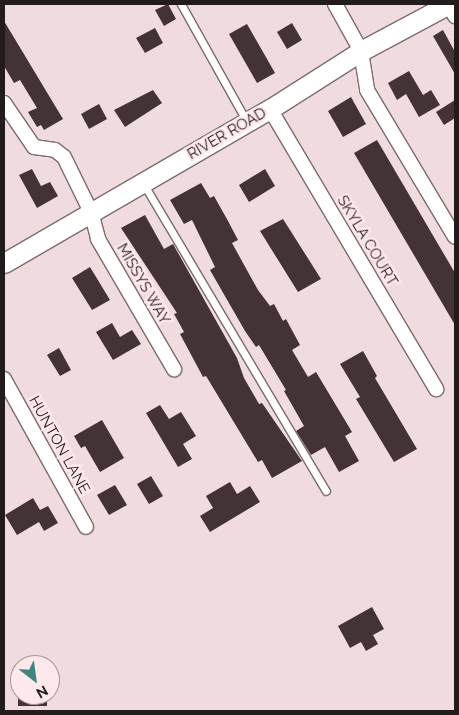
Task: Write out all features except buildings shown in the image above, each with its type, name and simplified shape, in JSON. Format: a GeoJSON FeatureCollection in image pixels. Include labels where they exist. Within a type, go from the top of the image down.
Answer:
{"type":"FeatureCollection","features":[{"type":"Feature","properties":{"kind":"street"},"geometry":{"type":"LineString","coordinates":[[335,4],[361,51],[366,90],[455,237]]}},
{"type":"Feature","properties":{"kind":"street","name":"RIVER ROAD"},"geometry":{"type":"LineString","coordinates":[[4,263],[248,123],[361,51],[449,4]]}},
{"type":"Feature","properties":{"kind":"street"},"geometry":{"type":"LineString","coordinates":[[449,4],[455,16]]}},
{"type":"Feature","properties":{"kind":"street","name":"MISSYS WAY"},"geometry":{"type":"LineString","coordinates":[[4,103],[34,147],[55,150],[64,157],[91,212],[98,239],[174,370]]}},
{"type":"Feature","properties":{"kind":"street","name":"SKYLA COURT"},"geometry":{"type":"LineString","coordinates":[[270,109],[436,389]]}},
{"type":"Feature","properties":{"kind":"street","name":"HUNTON LANE"},"geometry":{"type":"LineString","coordinates":[[4,379],[86,526]]}},
{"type":"Feature","properties":{"kind":"lane"},"geometry":{"type":"LineString","coordinates":[[182,4],[248,123]]}},
{"type":"Feature","properties":{"kind":"lane"},"geometry":{"type":"LineString","coordinates":[[143,183],[326,492]]}}]}
